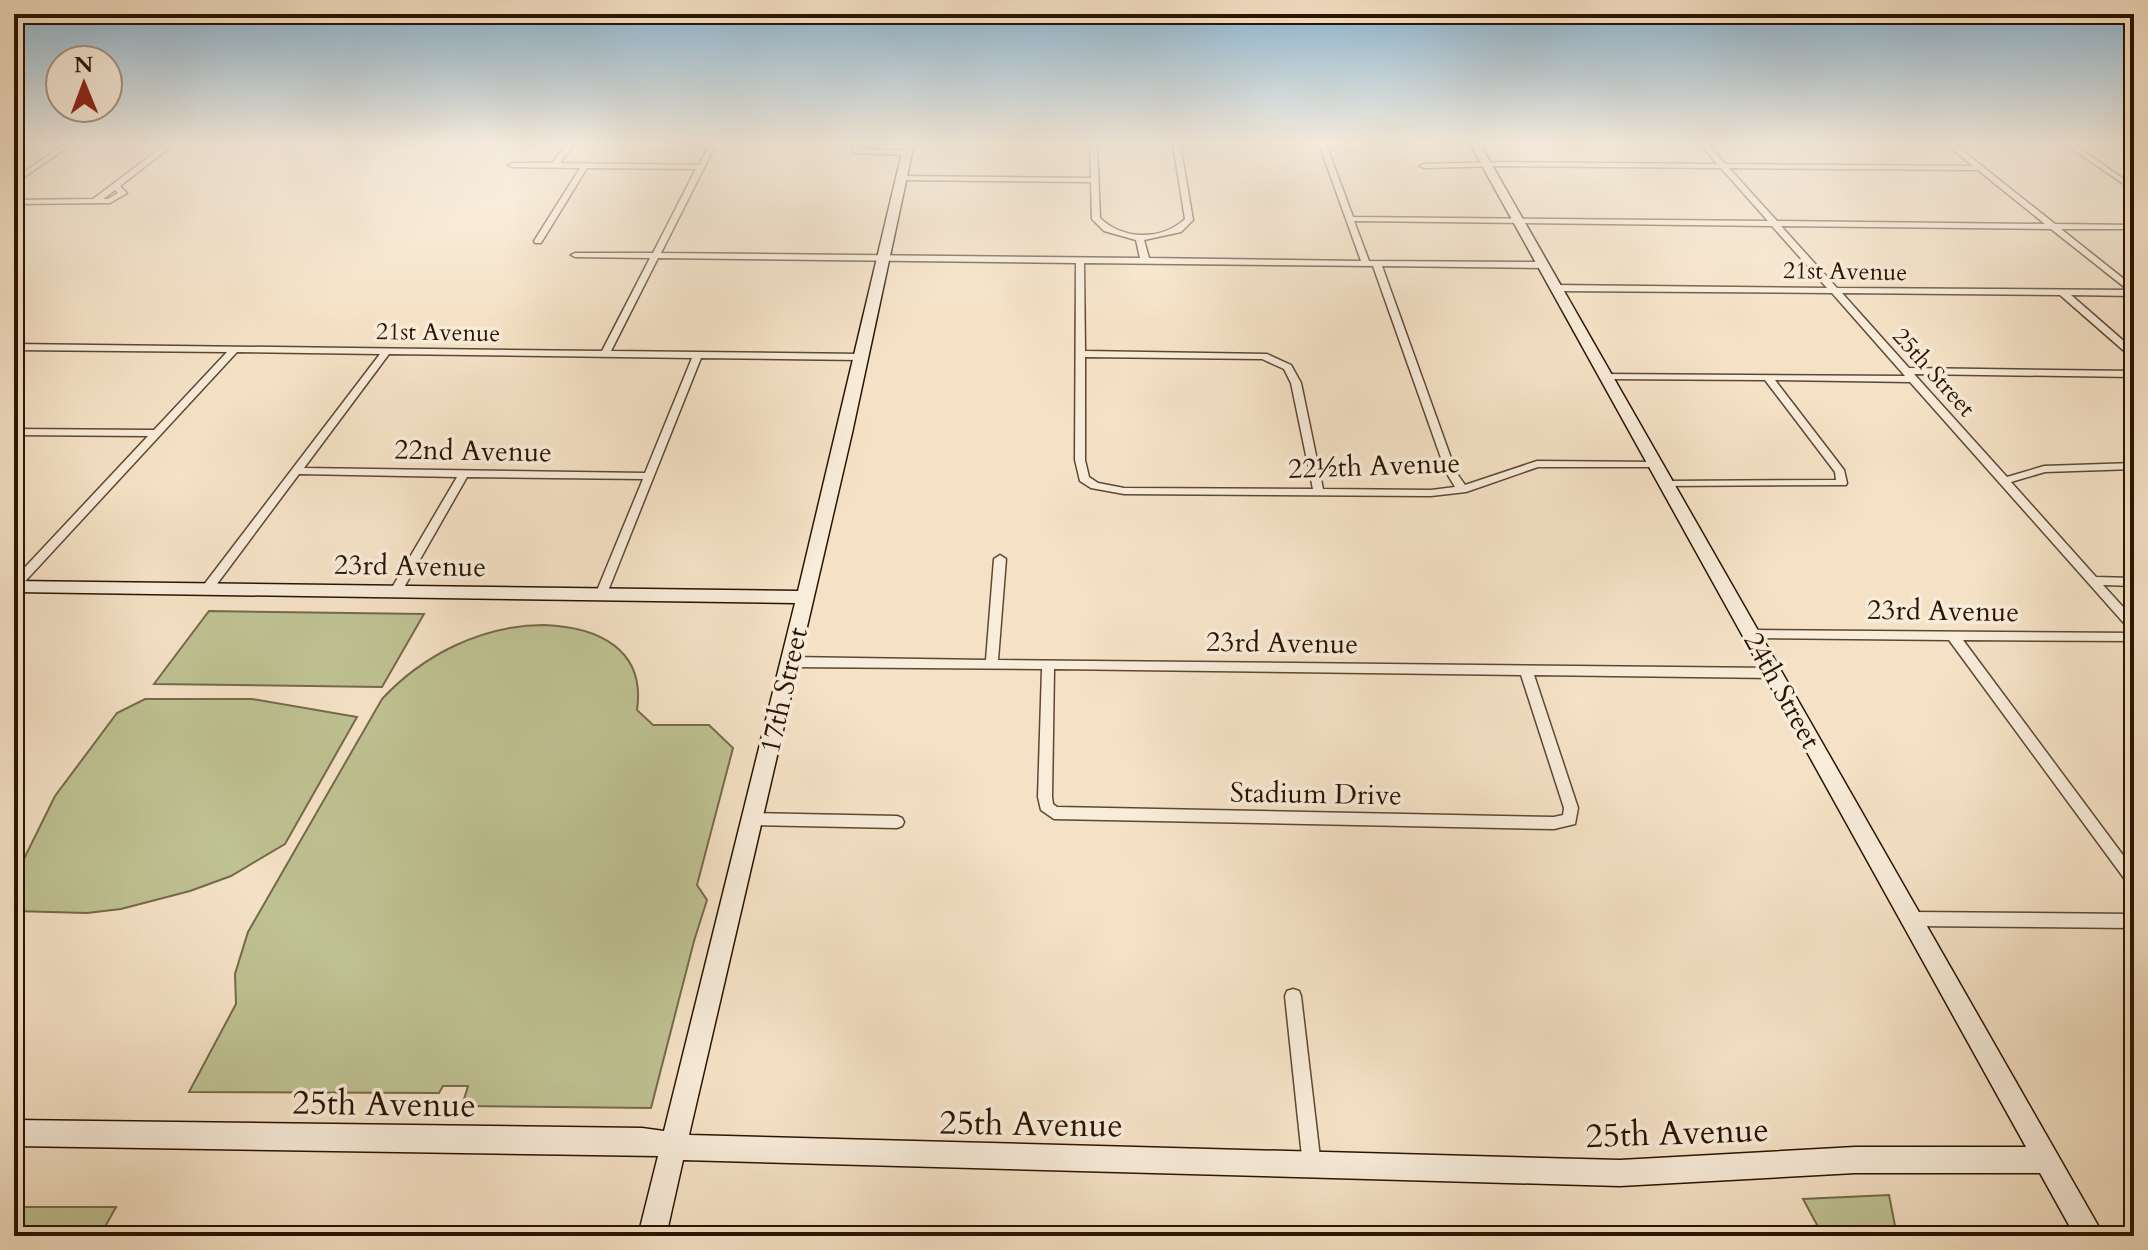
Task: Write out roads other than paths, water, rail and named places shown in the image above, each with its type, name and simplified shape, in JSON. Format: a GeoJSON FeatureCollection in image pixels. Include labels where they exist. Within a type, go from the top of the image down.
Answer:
{"type":"FeatureCollection","features":[{"type":"Feature","properties":{"kind":"street"},"geometry":{"type":"LineString","coordinates":[[538,241],[562,202]]}},
{"type":"Feature","properties":{"kind":"street"},"geometry":{"type":"LineString","coordinates":[[605,354],[683,202]]}},
{"type":"Feature","properties":{"kind":"street","name":"17th Street"},"geometry":{"type":"LineString","coordinates":[[652,1236],[753,819],[896,202]]}},
{"type":"Feature","properties":{"kind":"street"},"geometry":{"type":"LineString","coordinates":[[1095,202],[1098,223],[1107,229],[1140,239],[1178,230],[1189,220],[1186,202]]}},
{"type":"Feature","properties":{"kind":"street"},"geometry":{"type":"LineString","coordinates":[[1344,202],[1371,264],[1451,472],[1462,490]]}},
{"type":"Feature","properties":{"kind":"street","name":"24th Street"},"geometry":{"type":"LineString","coordinates":[[1508,202],[2090,1236]]}},
{"type":"Feature","properties":{"kind":"street","name":"25th Street"},"geometry":{"type":"LineString","coordinates":[[1756,202],[2134,627]]}},
{"type":"Feature","properties":{"kind":"street"},"geometry":{"type":"LineString","coordinates":[[2025,202],[2134,292]]}},
{"type":"Feature","properties":{"kind":"street"},"geometry":{"type":"LineString","coordinates":[[1350,219],[2134,227]]}},
{"type":"Feature","properties":{"kind":"street"},"geometry":{"type":"LineString","coordinates":[[1140,239],[1145,261]]}},
{"type":"Feature","properties":{"kind":"street"},"geometry":{"type":"LineString","coordinates":[[575,255],[1543,265]]}},
{"type":"Feature","properties":{"kind":"street"},"geometry":{"type":"LineString","coordinates":[[1080,261],[1080,354],[1251,355],[1281,362],[1292,371],[1319,493]]}},
{"type":"Feature","properties":{"kind":"street","name":"21st Avenue"},"geometry":{"type":"LineString","coordinates":[[1556,288],[2134,292]]}},
{"type":"Feature","properties":{"kind":"street"},"geometry":{"type":"LineString","coordinates":[[2063,293],[2134,355]]}},
{"type":"Feature","properties":{"kind":"street","name":"21st Avenue"},"geometry":{"type":"LineString","coordinates":[[14,347],[861,357]]}},
{"type":"Feature","properties":{"kind":"street"},"geometry":{"type":"LineString","coordinates":[[15,586],[235,349]]}},
{"type":"Feature","properties":{"kind":"street"},"geometry":{"type":"LineString","coordinates":[[207,589],[387,351]]}},
{"type":"Feature","properties":{"kind":"street","name":"22½th Avenue"},"geometry":{"type":"LineString","coordinates":[[1080,354],[1081,473],[1091,484],[1124,491],[1431,493],[1462,490],[1537,464],[1655,464]]}},
{"type":"Feature","properties":{"kind":"street"},"geometry":{"type":"LineString","coordinates":[[602,593],[698,355]]}},
{"type":"Feature","properties":{"kind":"street"},"geometry":{"type":"LineString","coordinates":[[1606,376],[1768,378],[2134,374]]}},
{"type":"Feature","properties":{"kind":"street"},"geometry":{"type":"LineString","coordinates":[[1667,484],[1832,485],[1843,480],[1768,378]]}},
{"type":"Feature","properties":{"kind":"street"},"geometry":{"type":"LineString","coordinates":[[14,432],[157,433]]}},
{"type":"Feature","properties":{"kind":"street"},"geometry":{"type":"LineString","coordinates":[[2005,481],[2044,469],[2134,466]]}},
{"type":"Feature","properties":{"kind":"street","name":"22nd Avenue"},"geometry":{"type":"LineString","coordinates":[[296,471],[649,476]]}},
{"type":"Feature","properties":{"kind":"street"},"geometry":{"type":"LineString","coordinates":[[396,591],[463,475]]}},
{"type":"Feature","properties":{"kind":"street"},"geometry":{"type":"LineString","coordinates":[[992,664],[1000,559]]}},
{"type":"Feature","properties":{"kind":"street"},"geometry":{"type":"LineString","coordinates":[[2095,581],[2134,582]]}},
{"type":"Feature","properties":{"kind":"street","name":"23rd Avenue"},"geometry":{"type":"LineString","coordinates":[[15,586],[805,597]]}},
{"type":"Feature","properties":{"kind":"street","name":"23rd Avenue"},"geometry":{"type":"LineString","coordinates":[[1751,634],[2134,637]]}},
{"type":"Feature","properties":{"kind":"street"},"geometry":{"type":"LineString","coordinates":[[1953,636],[2134,881]]}},
{"type":"Feature","properties":{"kind":"street","name":"23rd Avenue"},"geometry":{"type":"LineString","coordinates":[[790,662],[1773,673]]}},
{"type":"Feature","properties":{"kind":"street","name":"Stadium Drive"},"geometry":{"type":"LineString","coordinates":[[1048,665],[1045,797],[1046,806],[1054,813],[1523,823],[1570,820],[1571,808],[1526,671]]}},
{"type":"Feature","properties":{"kind":"street"},"geometry":{"type":"LineString","coordinates":[[753,819],[897,822]]}},
{"type":"Feature","properties":{"kind":"street"},"geometry":{"type":"LineString","coordinates":[[1912,919],[2134,921]]}},
{"type":"Feature","properties":{"kind":"street"},"geometry":{"type":"LineString","coordinates":[[1293,996],[1312,1166]]}},
{"type":"Feature","properties":{"kind":"street","name":"25th Avenue"},"geometry":{"type":"LineString","coordinates":[[14,1133],[642,1141],[733,1151],[1620,1173],[1855,1160],[2047,1160]]}}]}
